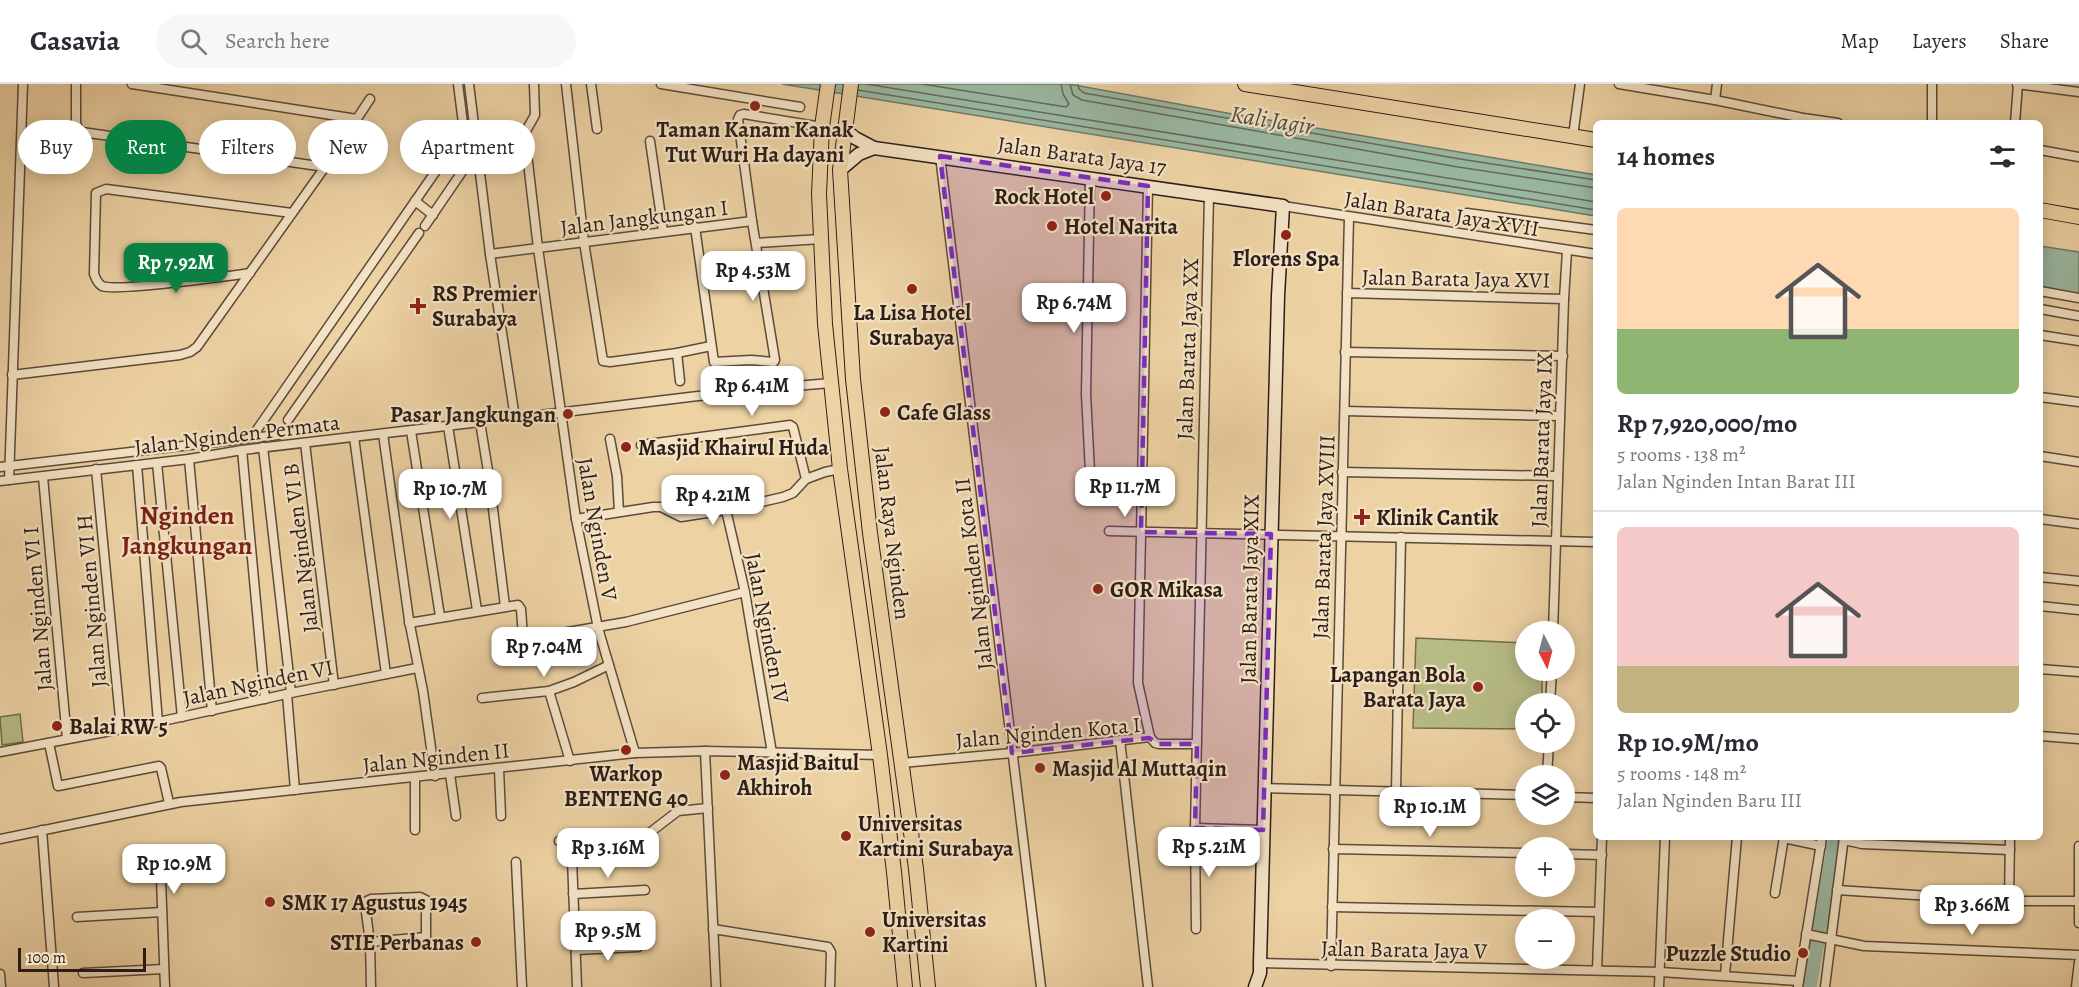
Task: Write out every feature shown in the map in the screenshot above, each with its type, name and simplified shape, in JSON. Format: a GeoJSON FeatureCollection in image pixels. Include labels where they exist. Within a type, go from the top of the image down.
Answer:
{"type":"FeatureCollection","features":[{"type":"Feature","properties":{"kind":"main road","name":"Jalan Raya Nginden"},"geometry":{"type":"LineString","coordinates":[[828,84],[822,127],[819,194],[825,324],[840,469],[880,755],[905,987]]}},
{"type":"Feature","properties":{"kind":"main road","name":"Jalan Raya Nginden"},"geometry":{"type":"LineString","coordinates":[[852,84],[840,170],[850,344],[870,533],[916,869],[928,987]]}},
{"type":"Feature","properties":{"kind":"main road"},"geometry":{"type":"LineString","coordinates":[[1245,84],[1593,139]]}},
{"type":"Feature","properties":{"kind":"main road"},"geometry":{"type":"LineString","coordinates":[[2043,211],[2079,217]]}},
{"type":"Feature","properties":{"kind":"main road"},"geometry":{"type":"LineString","coordinates":[[894,872],[916,869]]}},
{"type":"Feature","properties":{"kind":"street"},"geometry":{"type":"LineString","coordinates":[[5,481],[10,465],[23,84]]}},
{"type":"Feature","properties":{"kind":"street"},"geometry":{"type":"LineString","coordinates":[[76,84],[76,123],[82,132],[308,165]]}},
{"type":"Feature","properties":{"kind":"street"},"geometry":{"type":"LineString","coordinates":[[132,84],[357,119],[370,99]]}},
{"type":"Feature","properties":{"kind":"street"},"geometry":{"type":"LineString","coordinates":[[458,84],[464,120]]}},
{"type":"Feature","properties":{"kind":"street"},"geometry":{"type":"LineString","coordinates":[[469,84],[490,254],[515,418],[748,390],[831,383]]}},
{"type":"Feature","properties":{"kind":"street","name":"Jalan Nginden V"},"geometry":{"type":"LineString","coordinates":[[534,84],[535,111],[525,137],[538,248],[576,519],[598,628],[635,753]]}},
{"type":"Feature","properties":{"kind":"street"},"geometry":{"type":"LineString","coordinates":[[567,84],[584,242],[603,361],[677,353],[711,346],[695,227]]}},
{"type":"Feature","properties":{"kind":"street"},"geometry":{"type":"LineString","coordinates":[[591,84],[597,129]]}},
{"type":"Feature","properties":{"kind":"street"},"geometry":{"type":"LineString","coordinates":[[661,84],[800,107]]}},
{"type":"Feature","properties":{"kind":"street"},"geometry":{"type":"LineString","coordinates":[[1573,136],[1580,84]]}},
{"type":"Feature","properties":{"kind":"street"},"geometry":{"type":"LineString","coordinates":[[1619,84],[1817,120]]}},
{"type":"Feature","properties":{"kind":"street"},"geometry":{"type":"LineString","coordinates":[[1715,100],[1717,84]]}},
{"type":"Feature","properties":{"kind":"street"},"geometry":{"type":"LineString","coordinates":[[1932,84],[1932,120]]}},
{"type":"Feature","properties":{"kind":"street"},"geometry":{"type":"LineString","coordinates":[[2015,120],[2017,84],[2079,92]]}},
{"type":"Feature","properties":{"kind":"street"},"geometry":{"type":"LineString","coordinates":[[752,221],[738,119],[740,115],[822,127]]}},
{"type":"Feature","properties":{"kind":"street","name":"Jalan Barata Jaya 17"},"geometry":{"type":"LineString","coordinates":[[844,129],[874,148],[1283,206]]}},
{"type":"Feature","properties":{"kind":"street"},"geometry":{"type":"LineString","coordinates":[[650,141],[663,231]]}},
{"type":"Feature","properties":{"kind":"street"},"geometry":{"type":"LineString","coordinates":[[840,170],[859,154],[874,148]]}},
{"type":"Feature","properties":{"kind":"street"},"geometry":{"type":"LineString","coordinates":[[2043,151],[2079,157]]}},
{"type":"Feature","properties":{"kind":"street","name":"Jalan Nginden Kota II"},"geometry":{"type":"LineString","coordinates":[[940,156],[1041,987]]}},
{"type":"Feature","properties":{"kind":"street"},"geometry":{"type":"LineString","coordinates":[[12,375],[190,352],[197,347],[320,174]]}},
{"type":"Feature","properties":{"kind":"street"},"geometry":{"type":"LineString","coordinates":[[252,437],[434,174]]}},
{"type":"Feature","properties":{"kind":"street"},"geometry":{"type":"LineString","coordinates":[[279,445],[283,427],[461,174]]}},
{"type":"Feature","properties":{"kind":"street"},"geometry":{"type":"LineString","coordinates":[[1090,178],[1086,394],[1090,472]]}},
{"type":"Feature","properties":{"kind":"street"},"geometry":{"type":"LineString","coordinates":[[1149,186],[1138,683],[1150,737]]}},
{"type":"Feature","properties":{"kind":"street"},"geometry":{"type":"LineString","coordinates":[[250,273],[137,285],[102,286],[97,282],[94,274],[96,195],[98,191],[106,189],[292,213]]}},
{"type":"Feature","properties":{"kind":"street","name":"Jalan Barata Jaya XX"},"geometry":{"type":"LineString","coordinates":[[1196,929],[1195,828],[1200,532],[1209,195]]}},
{"type":"Feature","properties":{"kind":"street"},"geometry":{"type":"LineString","coordinates":[[415,201],[433,215]]}},
{"type":"Feature","properties":{"kind":"street","name":"Jalan Barata Jaya XVII"},"geometry":{"type":"LineString","coordinates":[[1283,206],[1593,254]]}},
{"type":"Feature","properties":{"kind":"street","name":"Jalan Barata Jaya XIX"},"geometry":{"type":"LineString","coordinates":[[1260,968],[1277,308],[1283,206]]}},
{"type":"Feature","properties":{"kind":"street"},"geometry":{"type":"LineString","coordinates":[[1467,213],[1593,230]]}},
{"type":"Feature","properties":{"kind":"street","name":"Jalan Barata Jaya XVIII"},"geometry":{"type":"LineString","coordinates":[[1331,966],[1349,217]]}},
{"type":"Feature","properties":{"kind":"street","name":"Jalan Jangkungan I"},"geometry":{"type":"LineString","coordinates":[[490,254],[752,221],[774,361],[716,363],[713,360],[711,346]]}},
{"type":"Feature","properties":{"kind":"street"},"geometry":{"type":"LineString","coordinates":[[756,243],[821,239]]}},
{"type":"Feature","properties":{"kind":"street","name":"Jalan Barata Jaya IX"},"geometry":{"type":"LineString","coordinates":[[1553,621],[1563,298],[1567,251]]}},
{"type":"Feature","properties":{"kind":"street"},"geometry":{"type":"LineString","coordinates":[[2043,292],[2079,298]]}},
{"type":"Feature","properties":{"kind":"street","name":"Jalan Barata Jaya XVI"},"geometry":{"type":"LineString","coordinates":[[1347,293],[1563,298]]}},
{"type":"Feature","properties":{"kind":"street"},"geometry":{"type":"LineString","coordinates":[[2043,310],[2079,316]]}},
{"type":"Feature","properties":{"kind":"street"},"geometry":{"type":"LineString","coordinates":[[2043,335],[2079,341]]}},
{"type":"Feature","properties":{"kind":"street"},"geometry":{"type":"LineString","coordinates":[[1345,352],[1563,356]]}},
{"type":"Feature","properties":{"kind":"street"},"geometry":{"type":"LineString","coordinates":[[677,353],[680,381]]}},
{"type":"Feature","properties":{"kind":"street"},"geometry":{"type":"LineString","coordinates":[[2043,397],[2079,402]]}},
{"type":"Feature","properties":{"kind":"street"},"geometry":{"type":"LineString","coordinates":[[1345,411],[1560,416]]}},
{"type":"Feature","properties":{"kind":"street","name":"Jalan Nginden Permata"},"geometry":{"type":"LineString","coordinates":[[5,481],[189,459],[279,445],[480,422],[505,606]]}},
{"type":"Feature","properties":{"kind":"street"},"geometry":{"type":"LineString","coordinates":[[641,445],[790,425],[793,427],[806,479]]}},
{"type":"Feature","properties":{"kind":"street"},"geometry":{"type":"LineString","coordinates":[[448,426],[477,610]]}},
{"type":"Feature","properties":{"kind":"street"},"geometry":{"type":"LineString","coordinates":[[0,467],[252,437],[283,427]]}},
{"type":"Feature","properties":{"kind":"street"},"geometry":{"type":"LineString","coordinates":[[411,431],[440,616]]}},
{"type":"Feature","properties":{"kind":"street"},"geometry":{"type":"LineString","coordinates":[[382,434],[409,623],[424,698],[435,776]]}},
{"type":"Feature","properties":{"kind":"street"},"geometry":{"type":"LineString","coordinates":[[354,437],[386,674]]}},
{"type":"Feature","properties":{"kind":"street"},"geometry":{"type":"LineString","coordinates":[[610,440],[617,476],[619,512]]}},
{"type":"Feature","properties":{"kind":"street","name":"Jalan Nginden VI B"},"geometry":{"type":"LineString","coordinates":[[305,443],[333,685]]}},
{"type":"Feature","properties":{"kind":"street"},"geometry":{"type":"LineString","coordinates":[[264,447],[289,694],[295,790]]}},
{"type":"Feature","properties":{"kind":"street"},"geometry":{"type":"LineString","coordinates":[[242,450],[265,699]]}},
{"type":"Feature","properties":{"kind":"street"},"geometry":{"type":"LineString","coordinates":[[2043,456],[2079,462]]}},
{"type":"Feature","properties":{"kind":"street"},"geometry":{"type":"LineString","coordinates":[[189,459],[212,711]]}},
{"type":"Feature","properties":{"kind":"street"},"geometry":{"type":"LineString","coordinates":[[157,462],[182,717]]}},
{"type":"Feature","properties":{"kind":"street"},"geometry":{"type":"LineString","coordinates":[[137,465],[158,722]]}},
{"type":"Feature","properties":{"kind":"street","name":"Jalan Nginden VI H"},"geometry":{"type":"LineString","coordinates":[[96,469],[121,729]]}},
{"type":"Feature","properties":{"kind":"street"},"geometry":{"type":"LineString","coordinates":[[576,519],[657,507],[677,516],[686,517],[726,510],[783,497],[793,493],[806,479],[840,469]]}},
{"type":"Feature","properties":{"kind":"street"},"geometry":{"type":"LineString","coordinates":[[1342,472],[1558,476]]}},
{"type":"Feature","properties":{"kind":"street","name":"Jalan Nginden VI I"},"geometry":{"type":"LineString","coordinates":[[43,477],[67,739]]}},
{"type":"Feature","properties":{"kind":"street","name":"Jalan Nginden IV"},"geometry":{"type":"LineString","coordinates":[[726,510],[745,592],[772,753]]}},
{"type":"Feature","properties":{"kind":"street"},"geometry":{"type":"LineString","coordinates":[[2043,519],[2079,524]]}},
{"type":"Feature","properties":{"kind":"street"},"geometry":{"type":"LineString","coordinates":[[1109,531],[1593,542]]}},
{"type":"Feature","properties":{"kind":"street"},"geometry":{"type":"LineString","coordinates":[[851,536],[870,533]]}},
{"type":"Feature","properties":{"kind":"street"},"geometry":{"type":"LineString","coordinates":[[1396,792],[1401,537]]}},
{"type":"Feature","properties":{"kind":"street"},"geometry":{"type":"LineString","coordinates":[[2043,577],[2079,581]]}},
{"type":"Feature","properties":{"kind":"street"},"geometry":{"type":"LineString","coordinates":[[409,623],[440,616],[518,605],[521,609],[525,639],[598,628],[745,592]]}},
{"type":"Feature","properties":{"kind":"street"},"geometry":{"type":"LineString","coordinates":[[2043,606],[2079,610]]}},
{"type":"Feature","properties":{"kind":"street"},"geometry":{"type":"LineString","coordinates":[[482,698],[549,691],[566,686],[609,665]]}},
{"type":"Feature","properties":{"kind":"street","name":"Jalan Nginden VI"},"geometry":{"type":"LineString","coordinates":[[0,752],[417,668]]}},
{"type":"Feature","properties":{"kind":"street"},"geometry":{"type":"LineString","coordinates":[[2043,669],[2079,672]]}},
{"type":"Feature","properties":{"kind":"street"},"geometry":{"type":"LineString","coordinates":[[549,691],[570,761]]}},
{"type":"Feature","properties":{"kind":"street"},"geometry":{"type":"LineString","coordinates":[[2043,736],[2079,739]]}},
{"type":"Feature","properties":{"kind":"street","name":"Jalan Nginden Kota I"},"geometry":{"type":"LineString","coordinates":[[902,763],[1150,737],[1159,744],[1197,744]]}},
{"type":"Feature","properties":{"kind":"street"},"geometry":{"type":"LineString","coordinates":[[1120,740],[1148,987]]}},
{"type":"Feature","properties":{"kind":"street"},"geometry":{"type":"LineString","coordinates":[[49,742],[58,786],[159,766],[169,803]]}},
{"type":"Feature","properties":{"kind":"street"},"geometry":{"type":"LineString","coordinates":[[705,751],[716,987]]}},
{"type":"Feature","properties":{"kind":"street","name":"Jalan Nginden II"},"geometry":{"type":"LineString","coordinates":[[0,839],[169,803],[635,753],[705,751],[880,755]]}},
{"type":"Feature","properties":{"kind":"street"},"geometry":{"type":"LineString","coordinates":[[499,769],[501,816]]}},
{"type":"Feature","properties":{"kind":"street"},"geometry":{"type":"LineString","coordinates":[[450,774],[456,816]]}},
{"type":"Feature","properties":{"kind":"street"},"geometry":{"type":"LineString","coordinates":[[415,778],[415,830]]}},
{"type":"Feature","properties":{"kind":"street"},"geometry":{"type":"LineString","coordinates":[[1264,789],[1515,795]]}},
{"type":"Feature","properties":{"kind":"street"},"geometry":{"type":"LineString","coordinates":[[1575,797],[1593,798]]}},
{"type":"Feature","properties":{"kind":"street"},"geometry":{"type":"LineString","coordinates":[[559,840],[622,845],[648,834],[678,811],[708,808]]}},
{"type":"Feature","properties":{"kind":"street"},"geometry":{"type":"LineString","coordinates":[[1195,828],[1263,830]]}},
{"type":"Feature","properties":{"kind":"street"},"geometry":{"type":"LineString","coordinates":[[42,830],[54,987]]}},
{"type":"Feature","properties":{"kind":"street"},"geometry":{"type":"LineString","coordinates":[[1597,970],[1602,840]]}},
{"type":"Feature","properties":{"kind":"street"},"geometry":{"type":"LineString","coordinates":[[1659,987],[1665,840]]}},
{"type":"Feature","properties":{"kind":"street"},"geometry":{"type":"LineString","coordinates":[[1725,975],[1737,840]]}},
{"type":"Feature","properties":{"kind":"street"},"geometry":{"type":"LineString","coordinates":[[1775,893],[1784,840]]}},
{"type":"Feature","properties":{"kind":"street"},"geometry":{"type":"LineString","coordinates":[[1825,987],[1828,939],[1844,840]]}},
{"type":"Feature","properties":{"kind":"street"},"geometry":{"type":"LineString","coordinates":[[1848,840],[1862,844],[2010,850]]}},
{"type":"Feature","properties":{"kind":"street"},"geometry":{"type":"LineString","coordinates":[[2009,901],[2010,840]]}},
{"type":"Feature","properties":{"kind":"street"},"geometry":{"type":"LineString","coordinates":[[1798,984],[1809,935],[1821,841]]}},
{"type":"Feature","properties":{"kind":"street"},"geometry":{"type":"LineString","coordinates":[[2079,846],[2079,923]]}},
{"type":"Feature","properties":{"kind":"street"},"geometry":{"type":"LineString","coordinates":[[1334,849],[1515,853]]}},
{"type":"Feature","properties":{"kind":"street"},"geometry":{"type":"LineString","coordinates":[[1575,854],[1602,855]]}},
{"type":"Feature","properties":{"kind":"street"},"geometry":{"type":"LineString","coordinates":[[572,859],[577,987]]}},
{"type":"Feature","properties":{"kind":"street"},"geometry":{"type":"LineString","coordinates":[[516,862],[522,987]]}},
{"type":"Feature","properties":{"kind":"street"},"geometry":{"type":"LineString","coordinates":[[161,879],[165,987]]}},
{"type":"Feature","properties":{"kind":"street"},"geometry":{"type":"LineString","coordinates":[[573,894],[645,890]]}},
{"type":"Feature","properties":{"kind":"street"},"geometry":{"type":"LineString","coordinates":[[1837,890],[2009,901],[2078,901]]}},
{"type":"Feature","properties":{"kind":"street"},"geometry":{"type":"LineString","coordinates":[[370,942],[426,937],[426,900],[420,897],[366,901],[371,987]]}},
{"type":"Feature","properties":{"kind":"street"},"geometry":{"type":"LineString","coordinates":[[1332,907],[1599,912]]}},
{"type":"Feature","properties":{"kind":"street"},"geometry":{"type":"LineString","coordinates":[[78,917],[162,912]]}},
{"type":"Feature","properties":{"kind":"street"},"geometry":{"type":"LineString","coordinates":[[713,929],[828,947],[831,952],[830,987]]}},
{"type":"Feature","properties":{"kind":"street"},"geometry":{"type":"LineString","coordinates":[[1809,935],[1864,946],[2079,955]]}},
{"type":"Feature","properties":{"kind":"street"},"geometry":{"type":"LineString","coordinates":[[576,950],[638,947]]}},
{"type":"Feature","properties":{"kind":"street"},"geometry":{"type":"LineString","coordinates":[[2076,987],[2079,962]]}},
{"type":"Feature","properties":{"kind":"street","name":"Jalan Barata Jaya V"},"geometry":{"type":"LineString","coordinates":[[1260,968],[1331,966],[1597,970],[1725,975],[1798,984]]}},
{"type":"Feature","properties":{"kind":"street"},"geometry":{"type":"LineString","coordinates":[[1255,987],[1260,968]]}},
{"type":"Feature","properties":{"kind":"street"},"geometry":{"type":"LineString","coordinates":[[1260,968],[1264,987]]}},
{"type":"Feature","properties":{"kind":"street"},"geometry":{"type":"LineString","coordinates":[[83,973],[164,969]]}},
{"type":"Feature","properties":{"kind":"street"},"geometry":{"type":"LineString","coordinates":[[0,974],[1,987]]}},
{"type":"Feature","properties":{"kind":"highlighted area"},"geometry":{"type":"Polygon","coordinates":[[[940,156],[1148,186],[1141,532],[1271,534],[1263,830],[1195,828],[1197,744],[1159,744],[1149,738],[1012,753],[940,156]]]}},
{"type":"Feature","properties":{"kind":"green space","name":"Lapangan Bola Barata Jaya"},"geometry":{"type":"Polygon","coordinates":[[[1416,638],[1515,643],[1515,681],[1542,681],[1542,693],[1515,693],[1515,729],[1413,728],[1416,638]]]}},
{"type":"Feature","properties":{"kind":"green space"},"geometry":{"type":"Polygon","coordinates":[[[20,714],[23,742],[2,745],[0,717],[20,714]]]}},
{"type":"Feature","properties":{"kind":"water","name":"Kali Jagir"},"geometry":{"type":"Polygon","coordinates":[[[782,84],[1069,84],[1593,174],[1593,216],[782,84]]]}},
{"type":"Feature","properties":{"kind":"water"},"geometry":{"type":"Polygon","coordinates":[[[2043,246],[2079,252],[2079,294],[2043,288],[2043,246]]]}},
{"type":"Feature","properties":{"kind":"waterway"},"geometry":{"type":"LineString","coordinates":[[1809,987],[1835,840]]}},
{"type":"Feature","properties":{"kind":"place","name":"Taman Kanam Kanak Tut Wuri Ha dayani"},"geometry":{"type":"Point","coordinates":[755,106]}},
{"type":"Feature","properties":{"kind":"place","name":"Rock Hotel"},"geometry":{"type":"Point","coordinates":[1106,196]}},
{"type":"Feature","properties":{"kind":"place","name":"Hotel Narita"},"geometry":{"type":"Point","coordinates":[1052,226]}},
{"type":"Feature","properties":{"kind":"place","name":"Florens Spa"},"geometry":{"type":"Point","coordinates":[1286,235]}},
{"type":"Feature","properties":{"kind":"place","name":"La Lisa Hotel Surabaya"},"geometry":{"type":"Point","coordinates":[912,289]}},
{"type":"Feature","properties":{"kind":"place","name":"RS Premier Surabaya"},"geometry":{"type":"Point","coordinates":[418,306]}},
{"type":"Feature","properties":{"kind":"place","name":"Cafe Glass"},"geometry":{"type":"Point","coordinates":[885,412]}},
{"type":"Feature","properties":{"kind":"place","name":"Pasar Jangkungan"},"geometry":{"type":"Point","coordinates":[568,414]}},
{"type":"Feature","properties":{"kind":"place","name":"Masjid Khairul Huda"},"geometry":{"type":"Point","coordinates":[626,447]}},
{"type":"Feature","properties":{"kind":"place","name":"Klinik Cantik"},"geometry":{"type":"Point","coordinates":[1362,517]}},
{"type":"Feature","properties":{"kind":"place","name":"GOR Mikasa"},"geometry":{"type":"Point","coordinates":[1098,589]}},
{"type":"Feature","properties":{"kind":"place","name":"Lapangan Bola Barata Jaya"},"geometry":{"type":"Point","coordinates":[1478,687]}},
{"type":"Feature","properties":{"kind":"place","name":"Balai RW 5"},"geometry":{"type":"Point","coordinates":[57,726]}},
{"type":"Feature","properties":{"kind":"place","name":"Warkop BENTENG 40"},"geometry":{"type":"Point","coordinates":[626,750]}},
{"type":"Feature","properties":{"kind":"place","name":"Masjid Al Muttaqin"},"geometry":{"type":"Point","coordinates":[1040,768]}},
{"type":"Feature","properties":{"kind":"place","name":"Masjid Baitul Akhiroh"},"geometry":{"type":"Point","coordinates":[725,775]}},
{"type":"Feature","properties":{"kind":"place","name":"Universitas Kartini Surabaya"},"geometry":{"type":"Point","coordinates":[846,836]}},
{"type":"Feature","properties":{"kind":"place","name":"SMK 17 Agustus 1945"},"geometry":{"type":"Point","coordinates":[270,902]}},
{"type":"Feature","properties":{"kind":"place","name":"Universitas Kartini"},"geometry":{"type":"Point","coordinates":[870,932]}},
{"type":"Feature","properties":{"kind":"place","name":"STIE Perbanas"},"geometry":{"type":"Point","coordinates":[476,942]}},
{"type":"Feature","properties":{"kind":"place","name":"Puzzle Studio"},"geometry":{"type":"Point","coordinates":[1803,953]}},
{"type":"Feature","properties":{"kind":"district","name":"Nginden Jangkungan"},"geometry":{"type":"Point","coordinates":[187,530]}}]}
